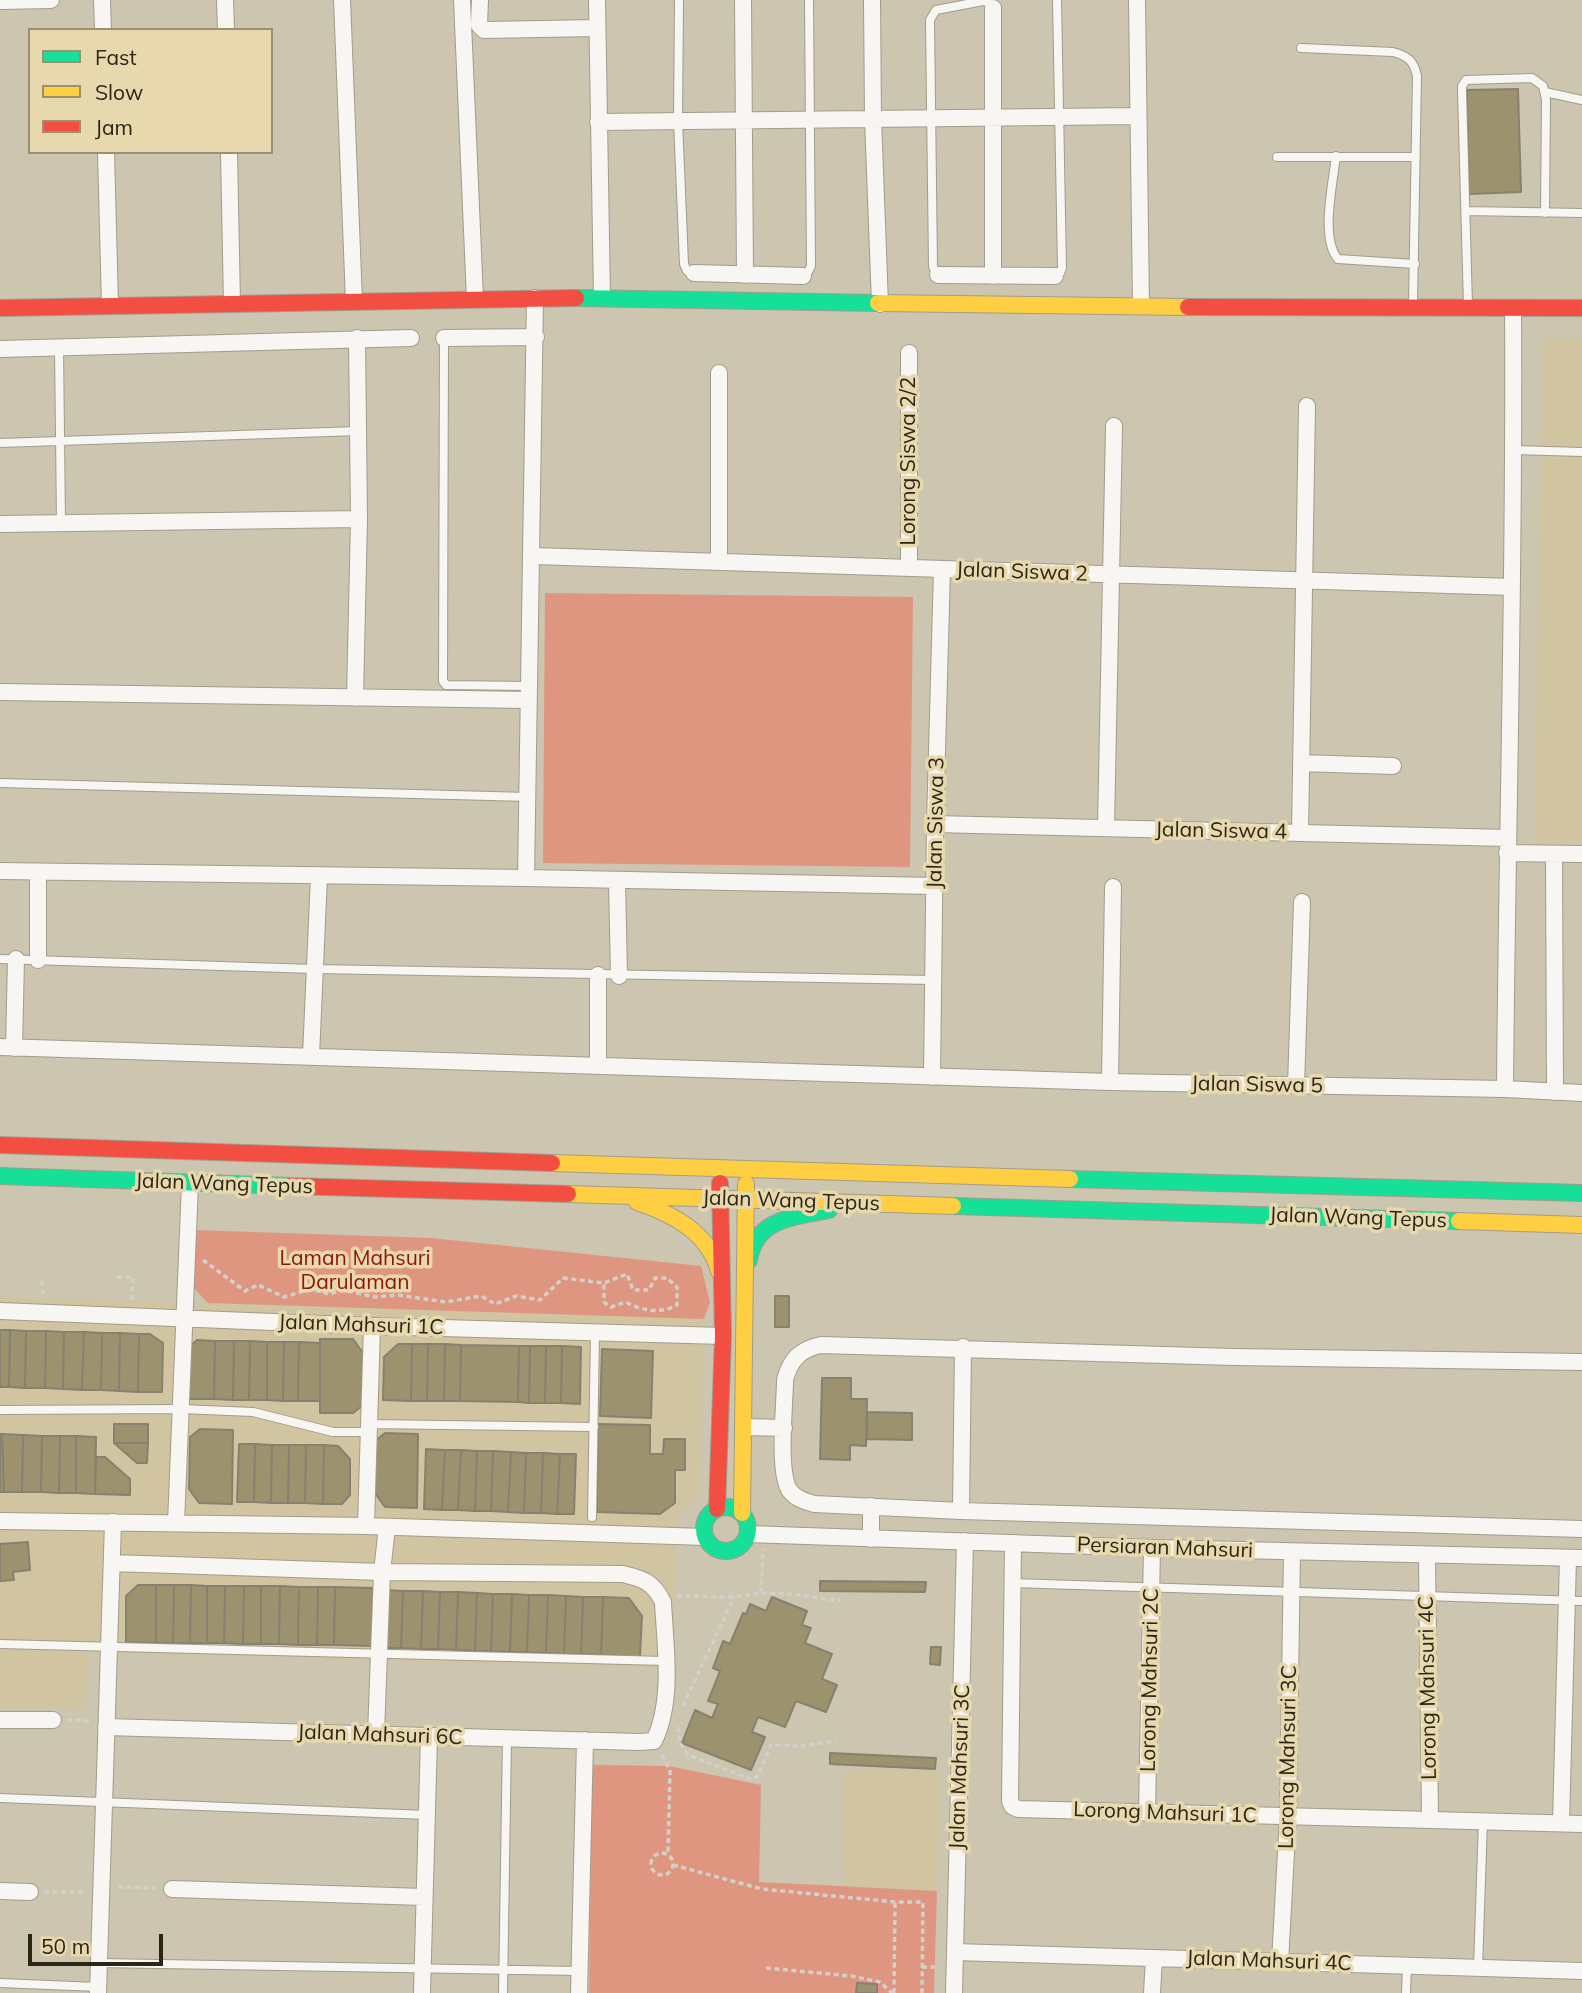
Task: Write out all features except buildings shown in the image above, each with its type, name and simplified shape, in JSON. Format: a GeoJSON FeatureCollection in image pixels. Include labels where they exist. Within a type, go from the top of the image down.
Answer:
{"type":"FeatureCollection","features":[{"type":"Feature","properties":{"kind":"main road"},"geometry":{"type":"LineString","coordinates":[[0,308],[535,298],[880,304],[1582,308]]}},
{"type":"Feature","properties":{"kind":"main road","name":"Jalan Wang Tepus"},"geometry":{"type":"LineString","coordinates":[[0,1145],[720,1170],[1582,1193]]}},
{"type":"Feature","properties":{"kind":"main road"},"geometry":{"type":"LineString","coordinates":[[717,1509],[723,1336],[720,1170]]}},
{"type":"Feature","properties":{"kind":"main road"},"geometry":{"type":"LineString","coordinates":[[742,1513],[746,1170]]}},
{"type":"Feature","properties":{"kind":"main road","name":"Jalan Wang Tepus"},"geometry":{"type":"LineString","coordinates":[[0,1176],[190,1184],[1582,1225]]}},
{"type":"Feature","properties":{"kind":"main road"},"geometry":{"type":"LineString","coordinates":[[614,1195],[652,1206],[683,1223],[712,1251],[722,1277]]}},
{"type":"Feature","properties":{"kind":"main road"},"geometry":{"type":"LineString","coordinates":[[746,1275],[753,1244],[758,1236],[774,1224],[859,1203]]}},
{"type":"Feature","properties":{"kind":"main road"},"geometry":{"type":"LineString","coordinates":[[734,1508],[742,1513],[756,1534],[739,1547],[724,1551],[710,1544],[705,1537],[704,1524],[717,1509],[734,1508]]}},
{"type":"Feature","properties":{"kind":"street"},"geometry":{"type":"LineString","coordinates":[[0,1],[51,0]]}},
{"type":"Feature","properties":{"kind":"street"},"geometry":{"type":"LineString","coordinates":[[102,0],[103,28]]}},
{"type":"Feature","properties":{"kind":"street"},"geometry":{"type":"LineString","coordinates":[[225,0],[226,28]]}},
{"type":"Feature","properties":{"kind":"street"},"geometry":{"type":"LineString","coordinates":[[342,0],[354,302]]}},
{"type":"Feature","properties":{"kind":"street"},"geometry":{"type":"LineString","coordinates":[[462,0],[475,299]]}},
{"type":"Feature","properties":{"kind":"street"},"geometry":{"type":"LineString","coordinates":[[480,0],[479,25],[484,30],[597,28]]}},
{"type":"Feature","properties":{"kind":"street"},"geometry":{"type":"LineString","coordinates":[[597,0],[602,298]]}},
{"type":"Feature","properties":{"kind":"street"},"geometry":{"type":"LineString","coordinates":[[743,0],[745,275]]}},
{"type":"Feature","properties":{"kind":"street"},"geometry":{"type":"LineString","coordinates":[[872,0],[873,119],[880,304]]}},
{"type":"Feature","properties":{"kind":"street"},"geometry":{"type":"LineString","coordinates":[[1137,0],[1141,306]]}},
{"type":"Feature","properties":{"kind":"street"},"geometry":{"type":"LineString","coordinates":[[993,8],[993,276]]}},
{"type":"Feature","properties":{"kind":"street"},"geometry":{"type":"LineString","coordinates":[[598,122],[1139,117]]}},
{"type":"Feature","properties":{"kind":"street"},"geometry":{"type":"LineString","coordinates":[[106,154],[110,306]]}},
{"type":"Feature","properties":{"kind":"street"},"geometry":{"type":"LineString","coordinates":[[229,154],[232,303]]}},
{"type":"Feature","properties":{"kind":"street"},"geometry":{"type":"LineString","coordinates":[[694,274],[803,276]]}},
{"type":"Feature","properties":{"kind":"street"},"geometry":{"type":"LineString","coordinates":[[938,275],[1055,276]]}},
{"type":"Feature","properties":{"kind":"street"},"geometry":{"type":"LineString","coordinates":[[526,878],[535,298]]}},
{"type":"Feature","properties":{"kind":"street"},"geometry":{"type":"LineString","coordinates":[[1505,1090],[1514,450],[1513,309]]}},
{"type":"Feature","properties":{"kind":"street"},"geometry":{"type":"LineString","coordinates":[[444,338],[536,337]]}},
{"type":"Feature","properties":{"kind":"street"},"geometry":{"type":"LineString","coordinates":[[355,698],[359,519],[357,338]]}},
{"type":"Feature","properties":{"kind":"street"},"geometry":{"type":"LineString","coordinates":[[0,349],[411,338]]}},
{"type":"Feature","properties":{"kind":"street","name":"Lorong Siswa 2/2"},"geometry":{"type":"LineString","coordinates":[[909,353],[909,568]]}},
{"type":"Feature","properties":{"kind":"street"},"geometry":{"type":"LineString","coordinates":[[719,373],[719,562]]}},
{"type":"Feature","properties":{"kind":"street"},"geometry":{"type":"LineString","coordinates":[[1300,833],[1307,406]]}},
{"type":"Feature","properties":{"kind":"street"},"geometry":{"type":"LineString","coordinates":[[1106,828],[1114,426]]}},
{"type":"Feature","properties":{"kind":"street"},"geometry":{"type":"LineString","coordinates":[[0,524],[359,519]]}},
{"type":"Feature","properties":{"kind":"street","name":"Jalan Siswa 2"},"geometry":{"type":"LineString","coordinates":[[533,556],[1512,587]]}},
{"type":"Feature","properties":{"kind":"street","name":"Jalan Siswa 3"},"geometry":{"type":"LineString","coordinates":[[932,1077],[942,569]]}},
{"type":"Feature","properties":{"kind":"street"},"geometry":{"type":"LineString","coordinates":[[0,692],[355,698],[529,693]]}},
{"type":"Feature","properties":{"kind":"street"},"geometry":{"type":"LineString","coordinates":[[1301,763],[1393,766]]}},
{"type":"Feature","properties":{"kind":"street","name":"Jalan Siswa 4"},"geometry":{"type":"LineString","coordinates":[[935,824],[1300,833],[1507,845],[1554,854],[1582,854]]}},
{"type":"Feature","properties":{"kind":"street"},"geometry":{"type":"LineString","coordinates":[[1554,854],[1555,1092]]}},
{"type":"Feature","properties":{"kind":"street"},"geometry":{"type":"LineString","coordinates":[[0,871],[934,886]]}},
{"type":"Feature","properties":{"kind":"street"},"geometry":{"type":"LineString","coordinates":[[38,872],[38,960]]}},
{"type":"Feature","properties":{"kind":"street"},"geometry":{"type":"LineString","coordinates":[[311,1056],[319,876]]}},
{"type":"Feature","properties":{"kind":"street"},"geometry":{"type":"LineString","coordinates":[[617,881],[619,976]]}},
{"type":"Feature","properties":{"kind":"street"},"geometry":{"type":"LineString","coordinates":[[1110,1082],[1113,887]]}},
{"type":"Feature","properties":{"kind":"street"},"geometry":{"type":"LineString","coordinates":[[1296,1086],[1301,902]]}},
{"type":"Feature","properties":{"kind":"street"},"geometry":{"type":"LineString","coordinates":[[7,1048],[8,959]]}},
{"type":"Feature","properties":{"kind":"street"},"geometry":{"type":"LineString","coordinates":[[598,975],[598,1065]]}},
{"type":"Feature","properties":{"kind":"street","name":"Jalan Siswa 5"},"geometry":{"type":"LineString","coordinates":[[7,1048],[932,1077],[1582,1093]]}},
{"type":"Feature","properties":{"kind":"street"},"geometry":{"type":"LineString","coordinates":[[176,1523],[190,1184]]}},
{"type":"Feature","properties":{"kind":"street","name":"Jalan Mahsuri 1C"},"geometry":{"type":"LineString","coordinates":[[0,1311],[372,1326],[723,1336]]}},
{"type":"Feature","properties":{"kind":"street"},"geometry":{"type":"LineString","coordinates":[[366,1526],[372,1326]]}},
{"type":"Feature","properties":{"kind":"street"},"geometry":{"type":"LineString","coordinates":[[1582,1362],[1248,1357],[821,1345],[810,1347],[793,1360],[788,1370],[784,1428],[784,1474],[787,1485],[795,1496],[814,1504],[1582,1530]]}},
{"type":"Feature","properties":{"kind":"street"},"geometry":{"type":"LineString","coordinates":[[961,1511],[963,1347]]}},
{"type":"Feature","properties":{"kind":"street"},"geometry":{"type":"LineString","coordinates":[[744,1427],[784,1428]]}},
{"type":"Feature","properties":{"kind":"street"},"geometry":{"type":"LineString","coordinates":[[871,1506],[871,1539]]}},
{"type":"Feature","properties":{"kind":"street"},"geometry":{"type":"LineString","coordinates":[[0,1521],[366,1526],[705,1537]]}},
{"type":"Feature","properties":{"kind":"street"},"geometry":{"type":"LineString","coordinates":[[98,1990],[113,1522]]}},
{"type":"Feature","properties":{"kind":"street"},"geometry":{"type":"LineString","coordinates":[[376,1734],[382,1572],[387,1527]]}},
{"type":"Feature","properties":{"kind":"street","name":"Persiaran Mahsuri"},"geometry":{"type":"LineString","coordinates":[[756,1534],[1152,1548],[1575,1558]]}},
{"type":"Feature","properties":{"kind":"street","name":"Jalan Mahsuri 3C"},"geometry":{"type":"LineString","coordinates":[[954,1993],[965,1541]]}},
{"type":"Feature","properties":{"kind":"street","name":"Lorong Mahsuri 1C"},"geometry":{"type":"LineString","coordinates":[[1013,1543],[1010,1801],[1012,1806],[1018,1809],[1582,1824]]}},
{"type":"Feature","properties":{"kind":"street","name":"Lorong Mahsuri 2C"},"geometry":{"type":"LineString","coordinates":[[1147,1812],[1152,1548]]}},
{"type":"Feature","properties":{"kind":"street","name":"Lorong Mahsuri 3C"},"geometry":{"type":"LineString","coordinates":[[1280,1962],[1288,1816],[1292,1552]]}},
{"type":"Feature","properties":{"kind":"street","name":"Lorong Mahsuri 4C"},"geometry":{"type":"LineString","coordinates":[[1427,1556],[1430,1819]]}},
{"type":"Feature","properties":{"kind":"street"},"geometry":{"type":"LineString","coordinates":[[1561,1823],[1575,1601],[1575,1558]]}},
{"type":"Feature","properties":{"kind":"street"},"geometry":{"type":"LineString","coordinates":[[111,1563],[382,1572],[623,1574],[644,1579],[655,1588],[663,1602],[664,1699],[661,1727],[654,1741]]}},
{"type":"Feature","properties":{"kind":"street"},"geometry":{"type":"LineString","coordinates":[[0,1720],[54,1720]]}},
{"type":"Feature","properties":{"kind":"street","name":"Jalan Mahsuri 6C"},"geometry":{"type":"LineString","coordinates":[[107,1724],[654,1741]]}},
{"type":"Feature","properties":{"kind":"street"},"geometry":{"type":"LineString","coordinates":[[422,1993],[429,1736]]}},
{"type":"Feature","properties":{"kind":"street"},"geometry":{"type":"LineString","coordinates":[[579,1993],[585,1740]]}},
{"type":"Feature","properties":{"kind":"street"},"geometry":{"type":"LineString","coordinates":[[172,1889],[424,1897]]}},
{"type":"Feature","properties":{"kind":"street"},"geometry":{"type":"LineString","coordinates":[[0,1891],[30,1892]]}},
{"type":"Feature","properties":{"kind":"street","name":"Jalan Mahsuri 4C"},"geometry":{"type":"LineString","coordinates":[[955,1952],[1582,1971]]}},
{"type":"Feature","properties":{"kind":"street"},"geometry":{"type":"LineString","coordinates":[[1152,1993],[1154,1958]]}},
{"type":"Feature","properties":{"kind":"lane"},"geometry":{"type":"LineString","coordinates":[[679,0],[678,121],[685,268],[694,274]]}},
{"type":"Feature","properties":{"kind":"lane"},"geometry":{"type":"LineString","coordinates":[[803,276],[811,266],[809,0]]}},
{"type":"Feature","properties":{"kind":"lane"},"geometry":{"type":"LineString","coordinates":[[1055,276],[1062,268],[1057,0]]}},
{"type":"Feature","properties":{"kind":"lane"},"geometry":{"type":"LineString","coordinates":[[938,275],[933,267],[932,15],[944,8],[982,1],[988,2],[993,8]]}},
{"type":"Feature","properties":{"kind":"lane"},"geometry":{"type":"LineString","coordinates":[[1301,48],[1394,52],[1405,55],[1415,64],[1413,307]]}},
{"type":"Feature","properties":{"kind":"lane"},"geometry":{"type":"LineString","coordinates":[[1468,307],[1463,83],[1471,79],[1532,78],[1539,81],[1545,92],[1545,213]]}},
{"type":"Feature","properties":{"kind":"lane"},"geometry":{"type":"LineString","coordinates":[[1545,92],[1582,100]]}},
{"type":"Feature","properties":{"kind":"lane"},"geometry":{"type":"LineString","coordinates":[[1336,156],[1329,232],[1332,252],[1338,259],[1415,264]]}},
{"type":"Feature","properties":{"kind":"lane"},"geometry":{"type":"LineString","coordinates":[[1277,157],[1416,157]]}},
{"type":"Feature","properties":{"kind":"lane"},"geometry":{"type":"LineString","coordinates":[[1466,211],[1582,213]]}},
{"type":"Feature","properties":{"kind":"lane"},"geometry":{"type":"LineString","coordinates":[[444,338],[443,681],[446,685],[529,693]]}},
{"type":"Feature","properties":{"kind":"lane"},"geometry":{"type":"LineString","coordinates":[[59,347],[61,523]]}},
{"type":"Feature","properties":{"kind":"lane"},"geometry":{"type":"LineString","coordinates":[[0,443],[359,431]]}},
{"type":"Feature","properties":{"kind":"lane"},"geometry":{"type":"LineString","coordinates":[[1514,450],[1582,452]]}},
{"type":"Feature","properties":{"kind":"lane"},"geometry":{"type":"LineString","coordinates":[[0,783],[528,797]]}},
{"type":"Feature","properties":{"kind":"lane"},"geometry":{"type":"LineString","coordinates":[[8,959],[619,976],[933,980]]}},
{"type":"Feature","properties":{"kind":"lane"},"geometry":{"type":"LineString","coordinates":[[592,1517],[595,1333]]}},
{"type":"Feature","properties":{"kind":"lane"},"geometry":{"type":"LineString","coordinates":[[0,1410],[181,1409],[253,1412],[333,1432],[369,1428],[594,1427]]}},
{"type":"Feature","properties":{"kind":"lane"},"geometry":{"type":"LineString","coordinates":[[1012,1583],[1575,1601]]}},
{"type":"Feature","properties":{"kind":"lane"},"geometry":{"type":"LineString","coordinates":[[0,1644],[665,1661]]}},
{"type":"Feature","properties":{"kind":"lane"},"geometry":{"type":"LineString","coordinates":[[503,1993],[507,1738]]}},
{"type":"Feature","properties":{"kind":"lane"},"geometry":{"type":"LineString","coordinates":[[0,1798],[104,1800],[427,1815]]}},
{"type":"Feature","properties":{"kind":"lane"},"geometry":{"type":"LineString","coordinates":[[1478,1968],[1483,1820]]}},
{"type":"Feature","properties":{"kind":"lane"},"geometry":{"type":"LineString","coordinates":[[99,1963],[579,1971]]}},
{"type":"Feature","properties":{"kind":"lane"},"geometry":{"type":"LineString","coordinates":[[1406,1993],[1407,1966]]}},
{"type":"Feature","properties":{"kind":"lane"},"geometry":{"type":"LineString","coordinates":[[0,1983],[98,1990]]}},
{"type":"Feature","properties":{"kind":"path"},"geometry":{"type":"LineString","coordinates":[[187,1260],[205,1260],[245,1291],[258,1285],[284,1297],[310,1289],[329,1294],[343,1290],[375,1297],[398,1295],[446,1302],[481,1296],[495,1304],[516,1296],[540,1300],[563,1278],[604,1283],[627,1274],[634,1290],[649,1290],[656,1278],[667,1278],[677,1287],[677,1305],[669,1310],[640,1310],[626,1302],[611,1307],[604,1302],[604,1283]]}},
{"type":"Feature","properties":{"kind":"path"},"geometry":{"type":"LineString","coordinates":[[117,1276],[133,1277],[131,1316]]}},
{"type":"Feature","properties":{"kind":"path"},"geometry":{"type":"LineString","coordinates":[[756,1534],[761,1593]]}},
{"type":"Feature","properties":{"kind":"path"},"geometry":{"type":"LineString","coordinates":[[655,1588],[674,1596],[734,1597],[761,1593],[841,1601]]}},
{"type":"Feature","properties":{"kind":"path"},"geometry":{"type":"LineString","coordinates":[[681,1713],[683,1703],[734,1597]]}},
{"type":"Feature","properties":{"kind":"path"},"geometry":{"type":"LineString","coordinates":[[54,1720],[107,1724]]}},
{"type":"Feature","properties":{"kind":"path"},"geometry":{"type":"LineString","coordinates":[[679,1723],[681,1743],[688,1755],[752,1780],[758,1775],[771,1745],[801,1746],[835,1741]]}},
{"type":"Feature","properties":{"kind":"path"},"geometry":{"type":"LineString","coordinates":[[654,1741],[670,1770],[668,1854],[673,1865],[671,1871],[659,1875],[651,1866],[656,1854],[668,1854]]}},
{"type":"Feature","properties":{"kind":"path"},"geometry":{"type":"LineString","coordinates":[[673,1865],[762,1889],[895,1902],[923,1902],[922,1993]]}},
{"type":"Feature","properties":{"kind":"path"},"geometry":{"type":"LineString","coordinates":[[30,1892],[172,1889]]}},
{"type":"Feature","properties":{"kind":"path"},"geometry":{"type":"LineString","coordinates":[[893,1993],[895,1902]]}},
{"type":"Feature","properties":{"kind":"path"},"geometry":{"type":"LineString","coordinates":[[922,1967],[930,1967]]}},
{"type":"Feature","properties":{"kind":"path"},"geometry":{"type":"LineString","coordinates":[[766,1968],[851,1976],[880,1982],[893,1993]]}},
{"type":"Feature","properties":{"kind":"shaded area"},"geometry":{"type":"Polygon","coordinates":[[[1544,339],[1582,340],[1582,842],[1534,841],[1544,339]]]}},
{"type":"Feature","properties":{"kind":"shaded area"},"geometry":{"type":"Polygon","coordinates":[[[0,1297],[704,1319],[699,1495],[677,1515],[672,1668],[88,1653],[86,1709],[0,1707],[0,1297]]]}},
{"type":"Feature","properties":{"kind":"shaded area"},"geometry":{"type":"Polygon","coordinates":[[[844,1770],[940,1771],[937,1891],[843,1886],[844,1770]]]}},
{"type":"Feature","properties":{"kind":"green space"},"geometry":{"type":"Polygon","coordinates":[[[545,593],[913,597],[910,867],[543,863],[545,593]]]}},
{"type":"Feature","properties":{"kind":"green space","name":"Laman Mahsuri Darulaman"},"geometry":{"type":"Polygon","coordinates":[[[194,1230],[431,1238],[701,1266],[710,1302],[704,1319],[208,1303],[192,1286],[194,1230]]]}},
{"type":"Feature","properties":{"kind":"green space"},"geometry":{"type":"Polygon","coordinates":[[[592,1765],[669,1766],[761,1785],[759,1882],[937,1891],[934,1993],[589,1993],[592,1765]]]}},
{"type":"Feature","properties":{"kind":"traffic: fast"},"geometry":{"type":"LineString","coordinates":[[576,298],[878,303]]}},
{"type":"Feature","properties":{"kind":"traffic: fast"},"geometry":{"type":"LineString","coordinates":[[0,1176],[290,1186]]}},
{"type":"Feature","properties":{"kind":"traffic: fast"},"geometry":{"type":"LineString","coordinates":[[1070,1179],[1582,1193]]}},
{"type":"Feature","properties":{"kind":"traffic: fast"},"geometry":{"type":"LineString","coordinates":[[953,1206],[1459,1221]]}},
{"type":"Feature","properties":{"kind":"traffic: fast"},"geometry":{"type":"LineString","coordinates":[[749,1260],[753,1246],[768,1228],[790,1218],[829,1210]]}},
{"type":"Feature","properties":{"kind":"traffic: fast"},"geometry":{"type":"LineString","coordinates":[[726,1507],[735,1508],[742,1513],[747,1520],[748,1529],[747,1538],[742,1545],[735,1550],[726,1551],[717,1550],[710,1545],[705,1538],[704,1529],[705,1520],[710,1513],[717,1508],[726,1507]]}},
{"type":"Feature","properties":{"kind":"traffic: slow"},"geometry":{"type":"LineString","coordinates":[[878,303],[1188,307]]}},
{"type":"Feature","properties":{"kind":"traffic: slow"},"geometry":{"type":"LineString","coordinates":[[552,1163],[1070,1179]]}},
{"type":"Feature","properties":{"kind":"traffic: slow"},"geometry":{"type":"LineString","coordinates":[[742,1513],[746,1184]]}},
{"type":"Feature","properties":{"kind":"traffic: slow"},"geometry":{"type":"LineString","coordinates":[[568,1194],[953,1206]]}},
{"type":"Feature","properties":{"kind":"traffic: slow"},"geometry":{"type":"LineString","coordinates":[[637,1202],[676,1219],[698,1235],[707,1245],[719,1271]]}},
{"type":"Feature","properties":{"kind":"traffic: slow"},"geometry":{"type":"LineString","coordinates":[[1459,1221],[1582,1225]]}},
{"type":"Feature","properties":{"kind":"traffic: jam"},"geometry":{"type":"LineString","coordinates":[[0,308],[576,298]]}},
{"type":"Feature","properties":{"kind":"traffic: jam"},"geometry":{"type":"LineString","coordinates":[[1188,307],[1582,308]]}},
{"type":"Feature","properties":{"kind":"traffic: jam"},"geometry":{"type":"LineString","coordinates":[[0,1145],[552,1163]]}},
{"type":"Feature","properties":{"kind":"traffic: jam"},"geometry":{"type":"LineString","coordinates":[[717,1509],[723,1336],[720,1183]]}},
{"type":"Feature","properties":{"kind":"traffic: jam"},"geometry":{"type":"LineString","coordinates":[[290,1186],[568,1194]]}}]}
